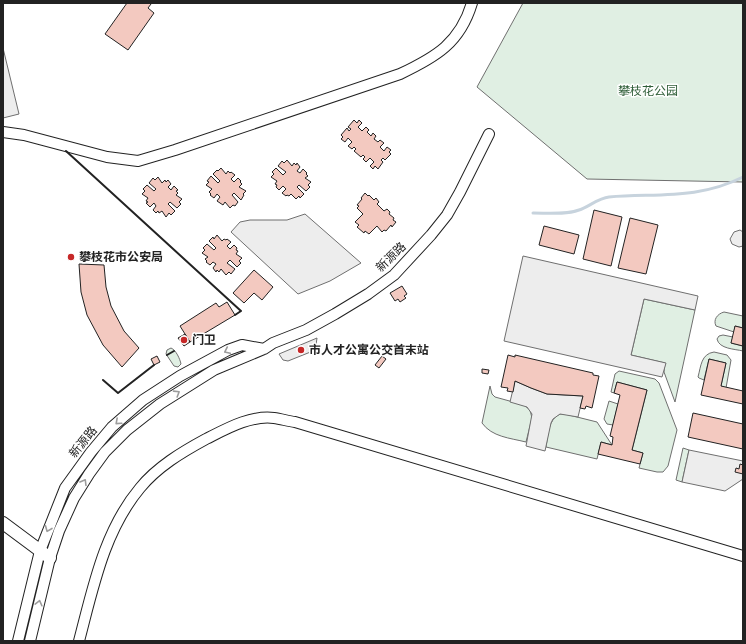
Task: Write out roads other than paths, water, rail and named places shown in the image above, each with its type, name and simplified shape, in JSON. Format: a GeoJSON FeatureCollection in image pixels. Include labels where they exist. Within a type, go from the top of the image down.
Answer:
{"type":"FeatureCollection","features":[{"type":"Feature","properties":{"kind":"main road"},"geometry":{"type":"LineString","coordinates":[[3,523],[50,558]]}},
{"type":"Feature","properties":{"kind":"street"},"geometry":{"type":"LineString","coordinates":[[3,132],[24,134],[107,157],[138,161],[175,150],[388,78],[424,63],[441,52],[454,39],[469,15],[472,3]]}},
{"type":"Feature","properties":{"kind":"street","name":"新源路"},"geometry":{"type":"LineString","coordinates":[[30,641],[50,558],[60,531],[74,498],[105,452],[127,430],[160,404],[214,370],[264,349],[273,343],[306,330],[368,294],[394,275],[431,235],[447,215],[489,134]]}},
{"type":"Feature","properties":{"kind":"street","name":"新源路"},"geometry":{"type":"LineString","coordinates":[[18,641],[40,551],[65,488],[91,452],[112,427],[143,400],[164,385],[228,350],[242,345],[264,349]]}},
{"type":"Feature","properties":{"kind":"street"},"geometry":{"type":"LineString","coordinates":[[79,641],[106,547],[121,514],[141,487],[165,464],[192,447],[230,427],[252,420],[273,418],[295,422],[743,556]]}},
{"type":"Feature","properties":{"kind":"waterway"},"geometry":{"type":"LineString","coordinates":[[533,213],[574,212],[583,209],[601,199],[609,197],[693,192],[726,184],[743,177]]}},
{"type":"Feature","properties":{"kind":"place","name":"攀枝花市公安局"},"geometry":{"type":"Point","coordinates":[71,257]}},
{"type":"Feature","properties":{"kind":"place","name":"门卫"},"geometry":{"type":"Point","coordinates":[184,340]}},
{"type":"Feature","properties":{"kind":"place","name":"市人才公寓公交首末站"},"geometry":{"type":"Point","coordinates":[301,350]}},
{"type":"Feature","properties":{"kind":"park label","name":"攀枝花公园"},"geometry":{"type":"Point","coordinates":[648,91]}}]}
